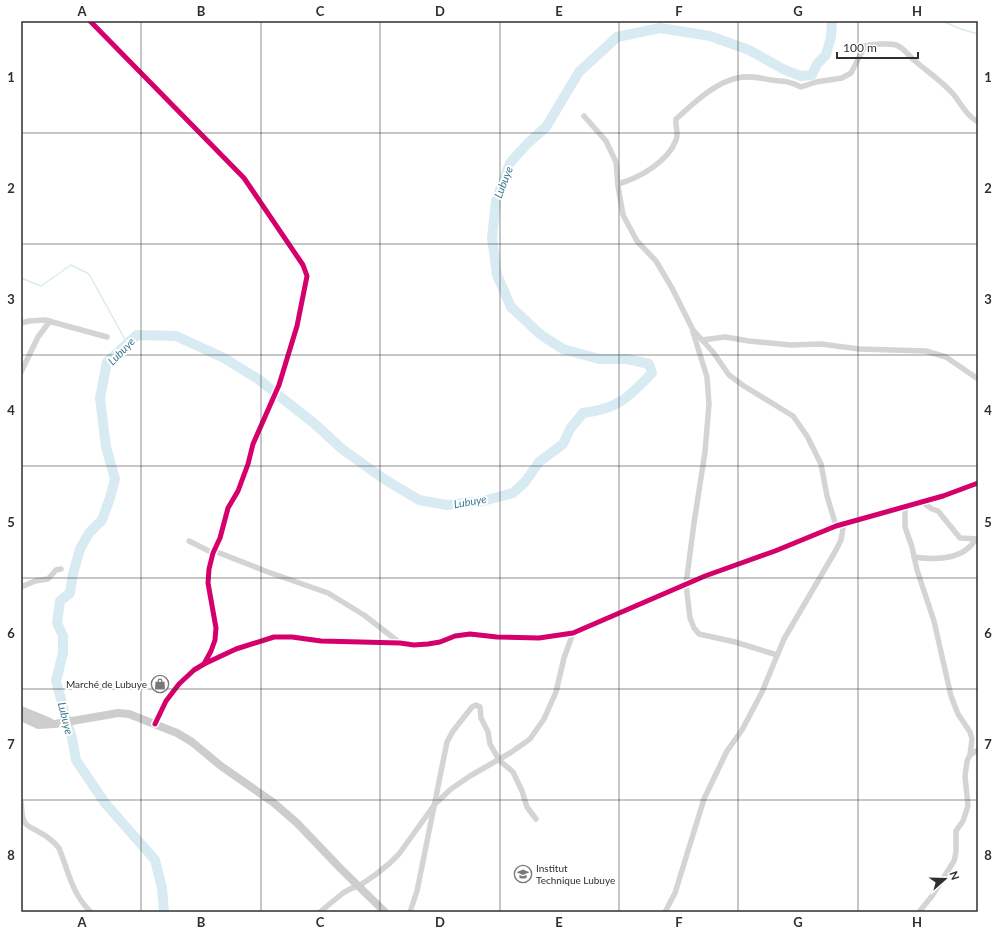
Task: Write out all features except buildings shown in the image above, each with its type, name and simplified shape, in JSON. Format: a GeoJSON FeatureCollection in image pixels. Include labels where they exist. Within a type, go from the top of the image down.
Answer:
{"type":"FeatureCollection","features":[{"type":"Feature","properties":{"kind":"street"},"geometry":{"type":"LineString","coordinates":[[90,21],[244,178],[303,265],[307,276],[297,326],[279,385],[253,444],[248,464],[238,491],[228,508],[220,538],[213,553],[208,583],[216,628],[215,640],[204,664]]}},
{"type":"Feature","properties":{"kind":"street"},"geometry":{"type":"LineString","coordinates":[[618,184],[639,176],[663,158],[676,141],[678,133],[676,119],[699,99],[728,81],[740,77],[757,77],[787,81],[800,87],[816,82],[842,78],[851,73],[865,46],[870,45],[895,45],[902,49],[944,84],[971,118],[978,122]]}},
{"type":"Feature","properties":{"kind":"street"},"geometry":{"type":"LineString","coordinates":[[584,116],[606,141],[616,162],[623,215],[637,241],[656,261],[672,288],[693,330],[707,377],[709,404],[705,452],[686,584],[690,618],[694,628],[699,634],[776,655]]}},
{"type":"Feature","properties":{"kind":"street"},"geometry":{"type":"LineString","coordinates":[[21,323],[37,320],[50,321],[107,337]]}},
{"type":"Feature","properties":{"kind":"street"},"geometry":{"type":"LineString","coordinates":[[21,372],[38,337],[50,321]]}},
{"type":"Feature","properties":{"kind":"street"},"geometry":{"type":"LineString","coordinates":[[693,330],[713,352],[729,375],[792,416],[804,431],[821,464],[827,496],[836,526]]}},
{"type":"Feature","properties":{"kind":"street"},"geometry":{"type":"LineString","coordinates":[[702,340],[725,337],[791,345],[821,344],[859,349],[926,351],[946,357],[978,379]]}},
{"type":"Feature","properties":{"kind":"street"},"geometry":{"type":"LineString","coordinates":[[155,724],[166,701],[194,670],[236,649],[274,637],[414,645],[440,642],[455,636],[470,634],[497,637],[539,638],[573,633],[705,576],[775,551],[844,523],[922,502],[978,483]]}},
{"type":"Feature","properties":{"kind":"street"},"geometry":{"type":"LineString","coordinates":[[922,502],[938,511],[960,538],[976,539]]}},
{"type":"Feature","properties":{"kind":"street"},"geometry":{"type":"LineString","coordinates":[[905,507],[905,527],[917,570],[934,621],[951,696],[958,714],[970,732],[972,739],[965,776],[968,806],[963,820],[956,831],[956,852],[954,861],[932,896],[919,912]]}},
{"type":"Feature","properties":{"kind":"street"},"geometry":{"type":"LineString","coordinates":[[665,912],[675,894],[704,799],[727,751],[742,730],[762,692],[776,655],[784,639],[836,550],[841,540],[844,523]]}},
{"type":"Feature","properties":{"kind":"street"},"geometry":{"type":"LineString","coordinates":[[914,557],[932,560],[959,554],[970,547],[976,539]]}},
{"type":"Feature","properties":{"kind":"street"},"geometry":{"type":"LineString","coordinates":[[189,541],[213,553],[217,552],[268,572],[328,592],[364,615],[400,643]]}},
{"type":"Feature","properties":{"kind":"street"},"geometry":{"type":"LineString","coordinates":[[21,587],[35,581],[48,579],[56,570],[61,569]]}},
{"type":"Feature","properties":{"kind":"street"},"geometry":{"type":"LineString","coordinates":[[320,912],[352,888],[359,886],[375,876],[399,854],[435,804],[451,789],[530,739],[544,719],[556,692],[564,658],[573,633]]}},
{"type":"Feature","properties":{"kind":"street"},"geometry":{"type":"LineString","coordinates":[[410,912],[417,891],[447,742],[453,731],[470,710],[476,706],[480,707],[481,718],[488,732],[490,744],[499,760],[513,772],[522,791],[527,807],[536,819]]}},
{"type":"Feature","properties":{"kind":"street"},"geometry":{"type":"LineString","coordinates":[[21,710],[40,719],[56,724]]}},
{"type":"Feature","properties":{"kind":"street"},"geometry":{"type":"LineString","coordinates":[[21,718],[38,725],[56,724],[118,713],[130,714],[177,733],[192,742],[221,766],[274,803],[297,823],[385,912]]}},
{"type":"Feature","properties":{"kind":"street"},"geometry":{"type":"LineString","coordinates":[[970,755],[978,750]]}},
{"type":"Feature","properties":{"kind":"street"},"geometry":{"type":"LineString","coordinates":[[21,802],[24,822],[30,828],[38,831],[55,843],[59,848],[76,894],[90,911]]}},
{"type":"Feature","properties":{"kind":"waterway","name":"Lubuye"},"geometry":{"type":"LineString","coordinates":[[164,912],[162,888],[155,860],[105,803],[76,760],[72,738],[56,681],[63,653],[63,636],[57,623],[60,601],[70,593],[73,574],[80,549],[89,533],[102,520],[115,479],[106,447],[100,398],[107,362],[137,335],[176,336],[224,358],[258,379],[316,425],[342,449],[384,479],[419,500],[447,505],[483,501],[513,493],[525,482],[539,462],[563,444],[570,429],[583,413],[614,405],[629,395],[652,373],[649,364],[627,359],[599,359],[563,349],[541,335],[511,307],[497,275],[492,238],[496,201],[510,163],[528,143],[546,127],[579,72],[617,37],[660,28],[710,36],[749,50],[785,70],[801,76],[812,75],[817,64],[826,55],[831,37],[832,21]]}},
{"type":"Feature","properties":{"kind":"waterway"},"geometry":{"type":"LineString","coordinates":[[942,21],[978,34]]}},
{"type":"Feature","properties":{"kind":"waterway"},"geometry":{"type":"LineString","coordinates":[[21,278],[41,286],[71,265],[89,274],[127,343]]}},
{"type":"Feature","properties":{"kind":"cycle path"},"geometry":{"type":"LineString","coordinates":[[90,21],[244,178],[303,265],[307,276],[297,326],[279,385],[253,444],[248,464],[238,491],[228,508],[220,538],[213,553],[209,569],[208,583],[216,628],[215,640],[204,664],[194,670],[179,684],[166,701],[155,724]]}},
{"type":"Feature","properties":{"kind":"cycle path"},"geometry":{"type":"LineString","coordinates":[[204,664],[236,649],[274,637],[292,637],[321,641],[400,643],[414,645],[440,642],[455,636],[470,634],[497,637],[539,638],[573,633],[705,576],[775,551],[836,526],[943,496],[978,483]]}},
{"type":"Feature","properties":{"kind":"place","name":"Marché de Lubuye"},"geometry":{"type":"Point","coordinates":[160,684]}},
{"type":"Feature","properties":{"kind":"place","name":"Institut Technique Lubuye"},"geometry":{"type":"Point","coordinates":[523,874]}}]}
